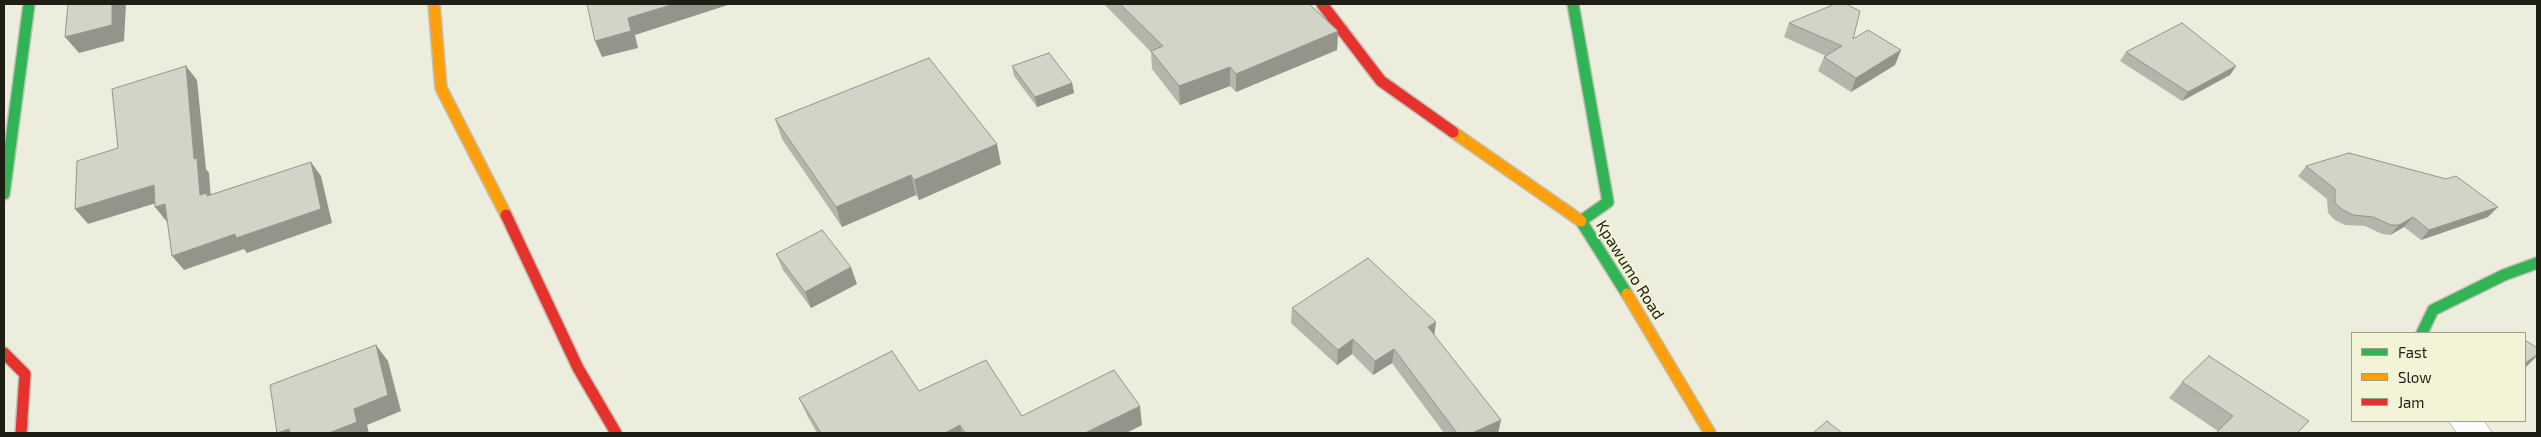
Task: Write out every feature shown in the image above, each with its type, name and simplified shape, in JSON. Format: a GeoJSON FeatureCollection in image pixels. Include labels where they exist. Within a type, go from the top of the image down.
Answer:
{"type":"FeatureCollection","features":[{"type":"Feature","properties":{"kind":"street"},"geometry":{"type":"LineString","coordinates":[[4,194],[29,4]]}},
{"type":"Feature","properties":{"kind":"street"},"geometry":{"type":"LineString","coordinates":[[434,4],[440,88],[505,212],[578,368],[616,433]]}},
{"type":"Feature","properties":{"kind":"street"},"geometry":{"type":"LineString","coordinates":[[1322,4],[1381,81],[1581,221]]}},
{"type":"Feature","properties":{"kind":"street","name":"Kpawumo Road"},"geometry":{"type":"LineString","coordinates":[[1572,4],[1608,202],[1581,221],[1634,305],[1710,433]]}},
{"type":"Feature","properties":{"kind":"street"},"geometry":{"type":"LineString","coordinates":[[2422,332],[2433,310],[2504,275],[2537,264]]}},
{"type":"Feature","properties":{"kind":"street"},"geometry":{"type":"LineString","coordinates":[[4,354],[26,374],[21,433]]}},
{"type":"Feature","properties":{"kind":"street"},"geometry":{"type":"LineString","coordinates":[[2466,422],[2476,433]]}},
{"type":"Feature","properties":{"kind":"building"},"geometry":{"type":"Polygon","coordinates":[[[68,4],[112,4],[112,25],[65,37],[68,4]]]}},
{"type":"Feature","properties":{"kind":"building"},"geometry":{"type":"Polygon","coordinates":[[[587,4],[674,4],[628,18],[631,31],[595,41],[587,4]]]}},
{"type":"Feature","properties":{"kind":"building"},"geometry":{"type":"Polygon","coordinates":[[[1120,4],[1309,4],[1338,31],[1236,74],[1230,67],[1179,86],[1151,51],[1163,46],[1120,4]]]}},
{"type":"Feature","properties":{"kind":"building"},"geometry":{"type":"Polygon","coordinates":[[[1835,4],[1846,4],[1860,11],[1853,39],[1868,30],[1901,50],[1856,78],[1824,57],[1842,46],[1789,23],[1835,4]]]}},
{"type":"Feature","properties":{"kind":"building"},"geometry":{"type":"Polygon","coordinates":[[[2182,23],[2236,66],[2188,92],[2126,52],[2182,23]]]}},
{"type":"Feature","properties":{"kind":"building"},"geometry":{"type":"Polygon","coordinates":[[[1049,53],[1072,83],[1035,97],[1012,66],[1049,53]]]}},
{"type":"Feature","properties":{"kind":"building"},"geometry":{"type":"Polygon","coordinates":[[[929,58],[997,144],[914,180],[911,175],[836,207],[775,119],[929,58]]]}},
{"type":"Feature","properties":{"kind":"building"},"geometry":{"type":"Polygon","coordinates":[[[186,66],[194,159],[197,158],[200,195],[207,193],[207,196],[311,162],[321,209],[236,238],[235,234],[172,256],[165,204],[155,207],[154,185],[75,209],[77,161],[118,148],[112,89],[186,66]]]}},
{"type":"Feature","properties":{"kind":"building"},"geometry":{"type":"Polygon","coordinates":[[[2349,153],[2446,179],[2456,176],[2498,207],[2429,230],[2413,217],[2399,225],[2391,225],[2373,217],[2353,215],[2335,203],[2335,189],[2306,166],[2349,153]]]}},
{"type":"Feature","properties":{"kind":"building"},"geometry":{"type":"Polygon","coordinates":[[[822,230],[851,267],[805,292],[776,254],[822,230]]]}},
{"type":"Feature","properties":{"kind":"building"},"geometry":{"type":"Polygon","coordinates":[[[1368,258],[1436,322],[1428,327],[1501,420],[1472,433],[1457,433],[1394,349],[1375,361],[1353,339],[1338,350],[1292,308],[1368,258]]]}},
{"type":"Feature","properties":{"kind":"building"},"geometry":{"type":"Polygon","coordinates":[[[2526,341],[2537,348],[2537,355],[2526,362],[2526,341]]]}},
{"type":"Feature","properties":{"kind":"building"},"geometry":{"type":"Polygon","coordinates":[[[376,345],[388,395],[354,409],[357,422],[329,433],[290,433],[289,429],[277,433],[270,385],[376,345]]]}},
{"type":"Feature","properties":{"kind":"building"},"geometry":{"type":"Polygon","coordinates":[[[892,351],[919,391],[986,360],[1022,416],[1114,370],[1140,406],[1085,433],[965,433],[960,425],[945,433],[821,433],[799,398],[892,351]]]}},
{"type":"Feature","properties":{"kind":"building"},"geometry":{"type":"Polygon","coordinates":[[[2209,356],[2309,421],[2297,433],[2216,433],[2233,416],[2182,382],[2209,356]]]}},
{"type":"Feature","properties":{"kind":"building"},"geometry":{"type":"Polygon","coordinates":[[[1827,421],[1842,433],[1813,433],[1827,421]]]}},
{"type":"Feature","properties":{"kind":"traffic: fast"},"geometry":{"type":"LineString","coordinates":[[4,194],[29,4]]}},
{"type":"Feature","properties":{"kind":"traffic: fast"},"geometry":{"type":"LineString","coordinates":[[1573,4],[1608,202],[1581,221],[1627,294]]}},
{"type":"Feature","properties":{"kind":"traffic: fast"},"geometry":{"type":"LineString","coordinates":[[2422,332],[2433,310],[2504,275],[2537,263]]}},
{"type":"Feature","properties":{"kind":"traffic: slow"},"geometry":{"type":"LineString","coordinates":[[434,4],[441,88],[506,215]]}},
{"type":"Feature","properties":{"kind":"traffic: slow"},"geometry":{"type":"LineString","coordinates":[[1453,132],[1581,221]]}},
{"type":"Feature","properties":{"kind":"traffic: slow"},"geometry":{"type":"LineString","coordinates":[[1627,294],[1710,433]]}},
{"type":"Feature","properties":{"kind":"traffic: jam"},"geometry":{"type":"LineString","coordinates":[[1322,4],[1381,81],[1453,132]]}},
{"type":"Feature","properties":{"kind":"traffic: jam"},"geometry":{"type":"LineString","coordinates":[[506,215],[578,368],[616,433]]}},
{"type":"Feature","properties":{"kind":"traffic: jam"},"geometry":{"type":"LineString","coordinates":[[4,353],[25,374],[21,433]]}}]}
